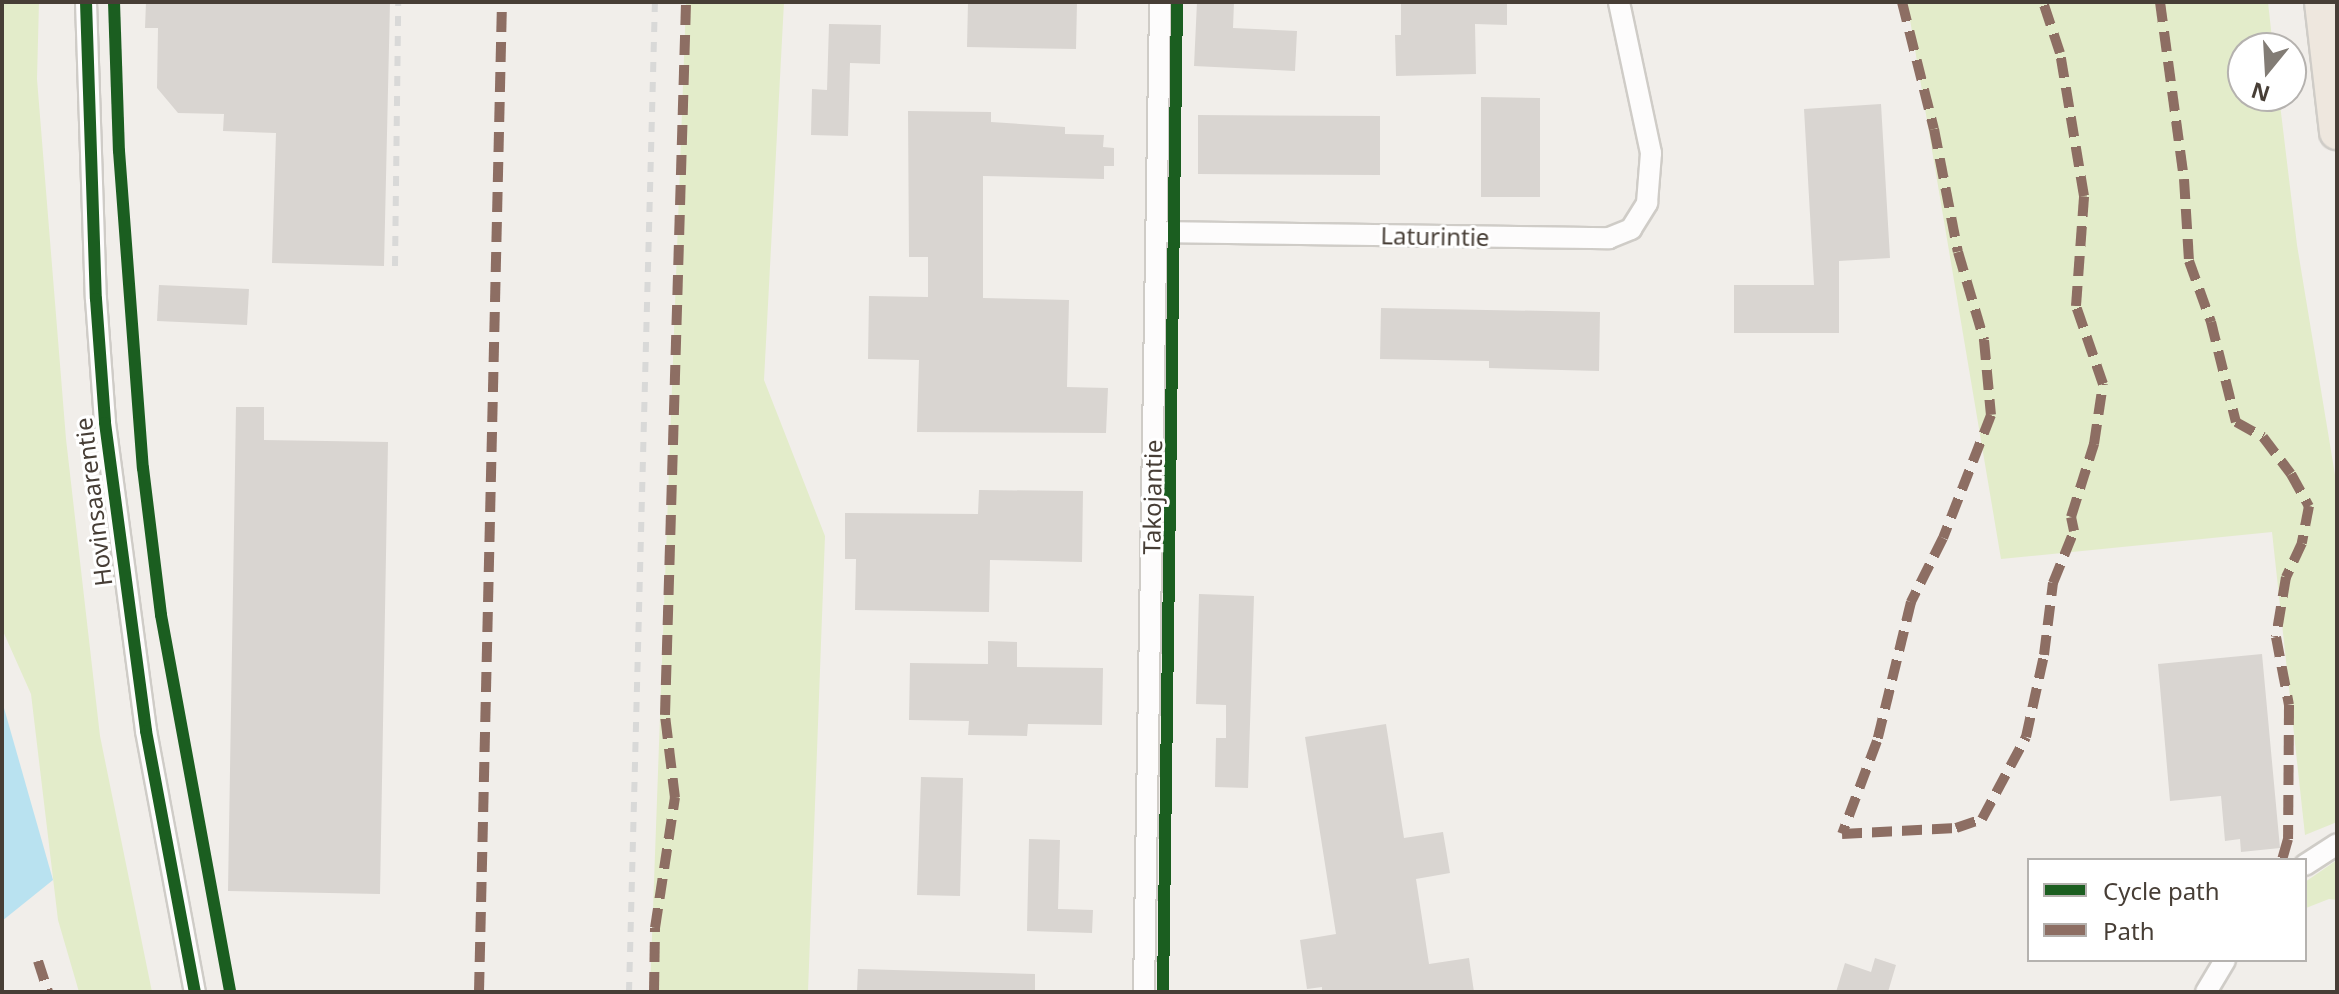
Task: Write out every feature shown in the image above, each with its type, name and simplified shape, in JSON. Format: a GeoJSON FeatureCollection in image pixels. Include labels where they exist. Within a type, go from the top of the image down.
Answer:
{"type":"FeatureCollection","features":[{"type":"Feature","properties":{"kind":"highway"},"geometry":{"type":"LineString","coordinates":[[2322,2],[2337,132]]}},
{"type":"Feature","properties":{"kind":"street","name":"Hovinsaarentie"},"geometry":{"type":"LineString","coordinates":[[86,2],[90,159],[105,423],[146,731],[195,992]]}},
{"type":"Feature","properties":{"kind":"street","name":"Takojantie"},"geometry":{"type":"LineString","coordinates":[[1144,992],[1160,2]]}},
{"type":"Feature","properties":{"kind":"street","name":"Laturintie"},"geometry":{"type":"LineString","coordinates":[[1156,232],[1609,238],[1631,229],[1647,203],[1651,153],[1619,2]]}},
{"type":"Feature","properties":{"kind":"street"},"geometry":{"type":"LineString","coordinates":[[2307,864],[2337,844]]}},
{"type":"Feature","properties":{"kind":"street"},"geometry":{"type":"LineString","coordinates":[[2206,992],[2224,962]]}},
{"type":"Feature","properties":{"kind":"green space"},"geometry":{"type":"Polygon","coordinates":[[[2,2],[39,2],[37,79],[66,439],[100,736],[152,992],[79,992],[58,920],[31,694],[2,629],[2,2]]]}},
{"type":"Feature","properties":{"kind":"green space"},"geometry":{"type":"Polygon","coordinates":[[[686,2],[784,2],[764,380],[825,536],[808,992],[650,992],[686,2]]]}},
{"type":"Feature","properties":{"kind":"green space"},"geometry":{"type":"Polygon","coordinates":[[[1907,2],[2268,2],[2271,32],[2227,32],[2227,112],[2281,112],[2297,245],[2337,487],[2337,822],[2305,835],[2272,532],[2001,559],[1907,2]]]}},
{"type":"Feature","properties":{"kind":"green space"},"geometry":{"type":"Polygon","coordinates":[[[2337,860],[2337,900],[2329,899],[2307,908],[2307,881],[2337,860]]]}},
{"type":"Feature","properties":{"kind":"water"},"geometry":{"type":"Polygon","coordinates":[[[2,701],[53,880],[2,921],[2,701]]]}},
{"type":"Feature","properties":{"kind":"building"},"geometry":{"type":"Polygon","coordinates":[[[146,2],[390,2],[384,266],[272,263],[276,133],[223,131],[224,114],[178,113],[157,88],[158,28],[145,28],[146,2]]]}},
{"type":"Feature","properties":{"kind":"building"},"geometry":{"type":"Polygon","coordinates":[[[968,2],[1077,2],[1076,49],[967,47],[968,2]]]}},
{"type":"Feature","properties":{"kind":"building"},"geometry":{"type":"Polygon","coordinates":[[[1197,2],[1234,2],[1233,28],[1297,31],[1295,71],[1194,66],[1197,2]]]}},
{"type":"Feature","properties":{"kind":"building"},"geometry":{"type":"Polygon","coordinates":[[[1401,2],[1507,2],[1507,25],[1475,24],[1476,74],[1396,76],[1395,35],[1401,35],[1401,2]]]}},
{"type":"Feature","properties":{"kind":"building"},"geometry":{"type":"Polygon","coordinates":[[[829,24],[881,25],[880,64],[850,63],[848,136],[811,135],[812,89],[827,90],[829,24]]]}},
{"type":"Feature","properties":{"kind":"building"},"geometry":{"type":"Polygon","coordinates":[[[1481,97],[1540,98],[1540,197],[1481,197],[1481,97]]]}},
{"type":"Feature","properties":{"kind":"building"},"geometry":{"type":"Polygon","coordinates":[[[1881,104],[1890,258],[1839,261],[1839,333],[1734,333],[1734,285],[1814,285],[1804,109],[1881,104]]]}},
{"type":"Feature","properties":{"kind":"building"},"geometry":{"type":"Polygon","coordinates":[[[908,111],[991,112],[991,122],[1065,127],[1065,134],[1104,135],[1103,147],[1114,148],[1114,166],[1104,166],[1104,179],[983,176],[983,298],[1069,300],[1067,387],[1108,388],[1106,433],[917,432],[919,360],[868,359],[869,296],[928,297],[928,257],[909,257],[908,111]]]}},
{"type":"Feature","properties":{"kind":"building"},"geometry":{"type":"Polygon","coordinates":[[[1198,115],[1380,116],[1380,175],[1198,174],[1198,115]]]}},
{"type":"Feature","properties":{"kind":"building"},"geometry":{"type":"Polygon","coordinates":[[[159,285],[249,289],[247,325],[157,321],[159,285]]]}},
{"type":"Feature","properties":{"kind":"building"},"geometry":{"type":"Polygon","coordinates":[[[1381,308],[1600,312],[1599,371],[1489,368],[1489,361],[1380,359],[1381,308]]]}},
{"type":"Feature","properties":{"kind":"building"},"geometry":{"type":"Polygon","coordinates":[[[236,407],[264,407],[264,440],[388,442],[380,894],[228,891],[236,407]]]}},
{"type":"Feature","properties":{"kind":"building"},"geometry":{"type":"Polygon","coordinates":[[[979,490],[1083,491],[1082,562],[990,560],[989,612],[855,610],[856,559],[845,559],[845,513],[978,514],[979,490]]]}},
{"type":"Feature","properties":{"kind":"building"},"geometry":{"type":"Polygon","coordinates":[[[1199,594],[1254,596],[1248,788],[1215,787],[1216,738],[1226,738],[1226,705],[1196,704],[1199,594]]]}},
{"type":"Feature","properties":{"kind":"building"},"geometry":{"type":"Polygon","coordinates":[[[988,641],[1017,642],[1017,667],[1103,668],[1102,725],[1028,724],[1027,736],[968,735],[969,721],[909,720],[910,663],[988,664],[988,641]]]}},
{"type":"Feature","properties":{"kind":"building"},"geometry":{"type":"Polygon","coordinates":[[[2262,654],[2280,848],[2241,852],[2240,839],[2225,841],[2221,796],[2170,801],[2158,664],[2262,654]]]}},
{"type":"Feature","properties":{"kind":"building"},"geometry":{"type":"Polygon","coordinates":[[[1386,724],[1404,838],[1443,832],[1450,873],[1416,879],[1429,964],[1469,958],[1474,992],[1322,992],[1322,987],[1307,989],[1300,940],[1336,934],[1305,737],[1386,724]]]}},
{"type":"Feature","properties":{"kind":"building"},"geometry":{"type":"Polygon","coordinates":[[[921,777],[963,778],[960,896],[917,895],[921,777]]]}},
{"type":"Feature","properties":{"kind":"building"},"geometry":{"type":"Polygon","coordinates":[[[1029,839],[1060,840],[1058,909],[1093,910],[1092,933],[1027,931],[1029,839]]]}},
{"type":"Feature","properties":{"kind":"building"},"geometry":{"type":"Polygon","coordinates":[[[1875,958],[1896,965],[1888,992],[1836,992],[1845,963],[1871,972],[1875,958]]]}},
{"type":"Feature","properties":{"kind":"building"},"geometry":{"type":"Polygon","coordinates":[[[858,969],[1035,974],[1035,992],[857,992],[858,969]]]}},
{"type":"Feature","properties":{"kind":"railway"},"geometry":{"type":"LineString","coordinates":[[395,266],[398,2]]}},
{"type":"Feature","properties":{"kind":"railway"},"geometry":{"type":"LineString","coordinates":[[629,992],[655,2]]}},
{"type":"Feature","properties":{"kind":"marked path"},"geometry":{"type":"LineString","coordinates":[[479,992],[502,2]]}},
{"type":"Feature","properties":{"kind":"marked path"},"geometry":{"type":"LineString","coordinates":[[654,992],[655,928],[675,798],[665,715],[686,2]]}},
{"type":"Feature","properties":{"kind":"marked path"},"geometry":{"type":"LineString","coordinates":[[1902,2],[1934,129],[1958,252],[1984,340],[1991,415],[1943,538],[1911,602],[1877,741],[1842,834],[1956,828],[1982,819],[2026,737],[2044,655],[2053,583],[2074,531],[2071,517],[2094,444],[2103,384],[2076,306],[2084,196],[2060,53],[2043,2]]}},
{"type":"Feature","properties":{"kind":"marked path"},"geometry":{"type":"LineString","coordinates":[[2160,2],[2184,179],[2189,261],[2211,322],[2236,422],[2263,437],[2291,474],[2309,506],[2302,543],[2286,577],[2276,637],[2289,705],[2288,839],[2283,858]]}},
{"type":"Feature","properties":{"kind":"marked path"},"geometry":{"type":"LineString","coordinates":[[38,961],[48,992]]}},
{"type":"Feature","properties":{"kind":"cycle path"},"geometry":{"type":"LineString","coordinates":[[86,2],[96,299],[105,423],[146,731],[195,992]]}},
{"type":"Feature","properties":{"kind":"cycle path"},"geometry":{"type":"LineString","coordinates":[[114,2],[119,151],[143,468],[161,615],[230,992]]}},
{"type":"Feature","properties":{"kind":"cycle path"},"geometry":{"type":"LineString","coordinates":[[1163,992],[1177,2]]}}]}
